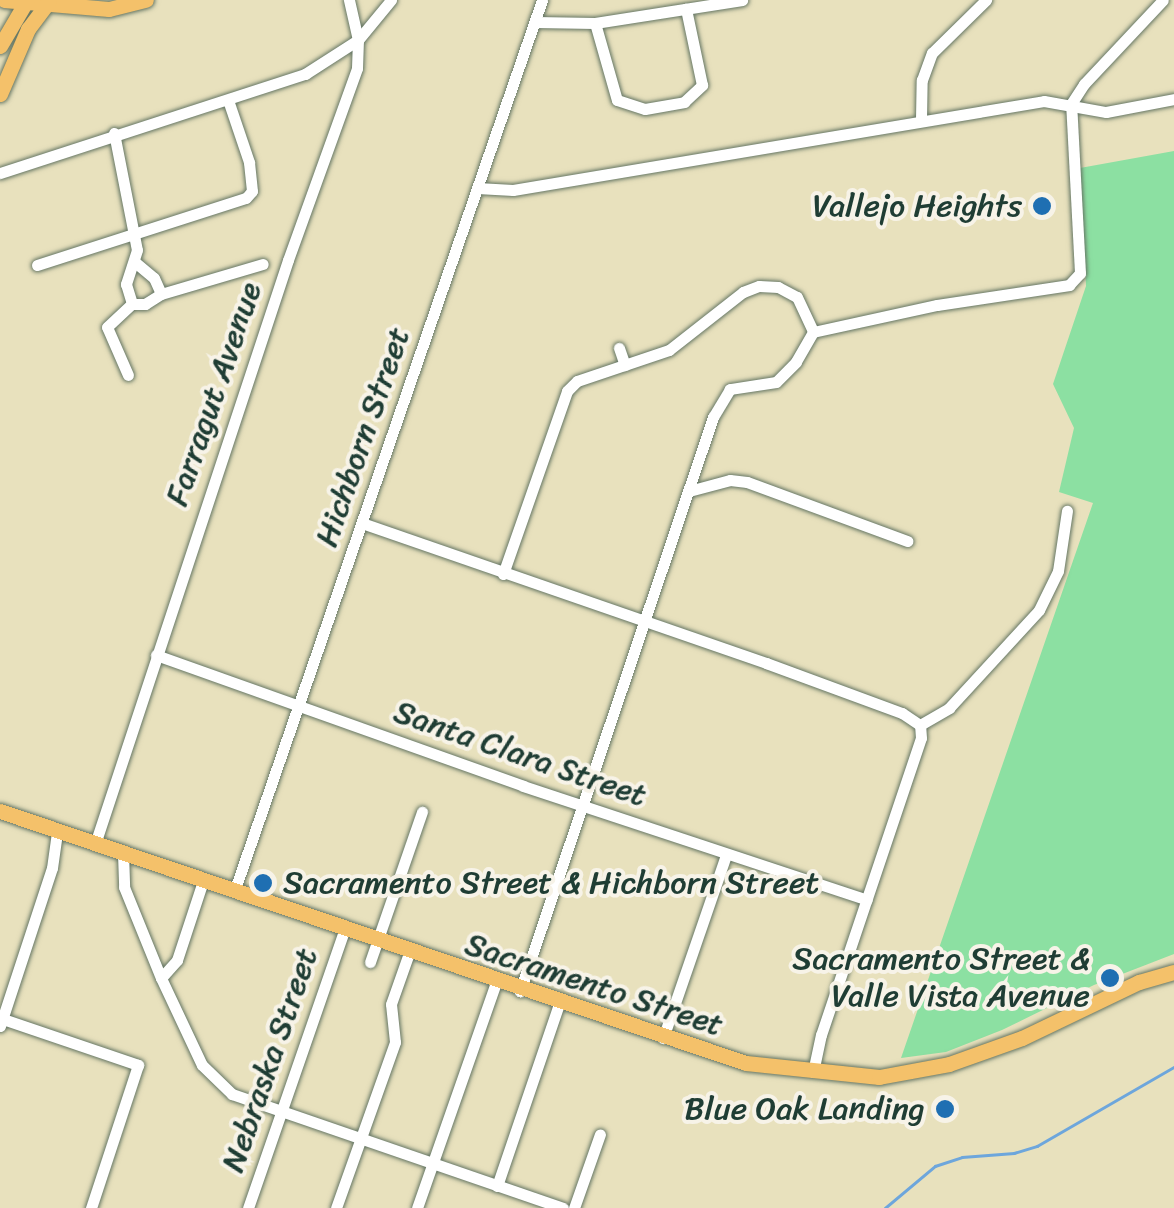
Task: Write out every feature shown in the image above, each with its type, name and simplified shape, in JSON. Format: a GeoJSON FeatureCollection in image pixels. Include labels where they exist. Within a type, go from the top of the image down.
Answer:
{"type":"FeatureCollection","features":[{"type":"Feature","properties":{"kind":"main road"},"geometry":{"type":"LineString","coordinates":[[4,0],[109,9],[146,0]]}},
{"type":"Feature","properties":{"kind":"main road"},"geometry":{"type":"LineString","coordinates":[[0,46],[26,2]]}},
{"type":"Feature","properties":{"kind":"main road"},"geometry":{"type":"LineString","coordinates":[[0,94],[28,29],[48,3]]}},
{"type":"Feature","properties":{"kind":"main road","name":"Sacramento Street"},"geometry":{"type":"LineString","coordinates":[[0,811],[106,844],[559,1004],[746,1063],[879,1076],[949,1064],[1022,1038],[1127,987],[1174,972]]}},
{"type":"Feature","properties":{"kind":"street"},"geometry":{"type":"LineString","coordinates":[[349,0],[358,40]]}},
{"type":"Feature","properties":{"kind":"street"},"geometry":{"type":"LineString","coordinates":[[0,173],[305,74],[358,40],[391,0]]}},
{"type":"Feature","properties":{"kind":"street","name":"Hichborn Street"},"geometry":{"type":"LineString","coordinates":[[234,892],[542,0]]}},
{"type":"Feature","properties":{"kind":"street"},"geometry":{"type":"LineString","coordinates":[[534,22],[595,23],[742,0]]}},
{"type":"Feature","properties":{"kind":"street"},"geometry":{"type":"LineString","coordinates":[[921,120],[922,80],[932,52],[986,0]]}},
{"type":"Feature","properties":{"kind":"street"},"geometry":{"type":"LineString","coordinates":[[520,990],[713,417],[730,388],[776,382],[787,375],[813,332],[937,306],[1070,285],[1080,274],[1071,104],[1084,84],[1163,0]]}},
{"type":"Feature","properties":{"kind":"street"},"geometry":{"type":"LineString","coordinates":[[595,23],[617,100],[647,108],[684,102],[702,85],[686,9]]}},
{"type":"Feature","properties":{"kind":"street","name":"Farragut Avenue"},"geometry":{"type":"LineString","coordinates":[[106,844],[119,766],[266,338],[288,260],[347,100],[357,68],[358,40]]}},
{"type":"Feature","properties":{"kind":"street"},"geometry":{"type":"LineString","coordinates":[[37,266],[234,204],[252,191],[249,162],[228,100]]}},
{"type":"Feature","properties":{"kind":"street"},"geometry":{"type":"LineString","coordinates":[[477,188],[512,190],[1044,100],[1106,112],[1174,100]]}},
{"type":"Feature","properties":{"kind":"street"},"geometry":{"type":"LineString","coordinates":[[114,134],[133,234],[136,263],[126,284],[132,304]]}},
{"type":"Feature","properties":{"kind":"street"},"geometry":{"type":"LineString","coordinates":[[136,263],[154,278],[161,294]]}},
{"type":"Feature","properties":{"kind":"street"},"geometry":{"type":"LineString","coordinates":[[128,375],[108,327],[132,304],[145,304],[161,294],[263,264]]}},
{"type":"Feature","properties":{"kind":"street"},"geometry":{"type":"LineString","coordinates":[[503,574],[567,391],[577,381],[669,350],[743,292],[758,286],[778,287],[797,297],[813,332]]}},
{"type":"Feature","properties":{"kind":"street"},"geometry":{"type":"LineString","coordinates":[[620,348],[625,364]]}},
{"type":"Feature","properties":{"kind":"street"},"geometry":{"type":"LineString","coordinates":[[689,491],[730,480],[747,482],[907,541]]}},
{"type":"Feature","properties":{"kind":"street"},"geometry":{"type":"LineString","coordinates":[[920,724],[949,708],[1015,640],[1046,600],[1055,578],[1067,511]]}},
{"type":"Feature","properties":{"kind":"street"},"geometry":{"type":"LineString","coordinates":[[362,524],[902,713],[920,724]]}},
{"type":"Feature","properties":{"kind":"street","name":"Santa Clara Street"},"geometry":{"type":"LineString","coordinates":[[156,655],[583,806],[867,900]]}},
{"type":"Feature","properties":{"kind":"street"},"geometry":{"type":"LineString","coordinates":[[813,1072],[820,1035],[921,738],[920,724]]}},
{"type":"Feature","properties":{"kind":"street"},"geometry":{"type":"LineString","coordinates":[[370,962],[422,812]]}},
{"type":"Feature","properties":{"kind":"street"},"geometry":{"type":"LineString","coordinates":[[62,832],[1,1021],[138,1066],[92,1208]]}},
{"type":"Feature","properties":{"kind":"street"},"geometry":{"type":"LineString","coordinates":[[106,844],[202,1065],[232,1094],[280,1114],[563,1208]]}},
{"type":"Feature","properties":{"kind":"street"},"geometry":{"type":"LineString","coordinates":[[662,1038],[726,855]]}},
{"type":"Feature","properties":{"kind":"street"},"geometry":{"type":"LineString","coordinates":[[161,978],[177,960],[203,881]]}},
{"type":"Feature","properties":{"kind":"street","name":"Nebraska Street"},"geometry":{"type":"LineString","coordinates":[[248,1208],[344,930]]}},
{"type":"Feature","properties":{"kind":"street"},"geometry":{"type":"LineString","coordinates":[[336,1208],[395,1042],[391,1004],[409,952]]}},
{"type":"Feature","properties":{"kind":"street"},"geometry":{"type":"LineString","coordinates":[[417,1208],[496,982]]}},
{"type":"Feature","properties":{"kind":"street"},"geometry":{"type":"LineString","coordinates":[[496,1186],[559,1004]]}},
{"type":"Feature","properties":{"kind":"street"},"geometry":{"type":"LineString","coordinates":[[574,1208],[600,1134]]}},
{"type":"Feature","properties":{"kind":"green space"},"geometry":{"type":"Polygon","coordinates":[[[1174,151],[1174,954],[1094,985],[1002,1030],[946,1052],[901,1058],[1093,503],[1059,492],[1074,428],[1053,384],[1086,286],[1080,168],[1174,151]]]}},
{"type":"Feature","properties":{"kind":"waterway"},"geometry":{"type":"LineString","coordinates":[[885,1208],[935,1166],[962,1157],[1014,1153],[1037,1146],[1174,1067]]}},
{"type":"Feature","properties":{"kind":"place","name":"Vallejo Heights"},"geometry":{"type":"Point","coordinates":[1042,206]}},
{"type":"Feature","properties":{"kind":"place","name":"Sacramento Street & Hichborn Street"},"geometry":{"type":"Point","coordinates":[263,883]}},
{"type":"Feature","properties":{"kind":"place","name":"Sacramento Street & Valle Vista Avenue"},"geometry":{"type":"Point","coordinates":[1110,978]}},
{"type":"Feature","properties":{"kind":"place","name":"Blue Oak Landing"},"geometry":{"type":"Point","coordinates":[945,1109]}}]}
